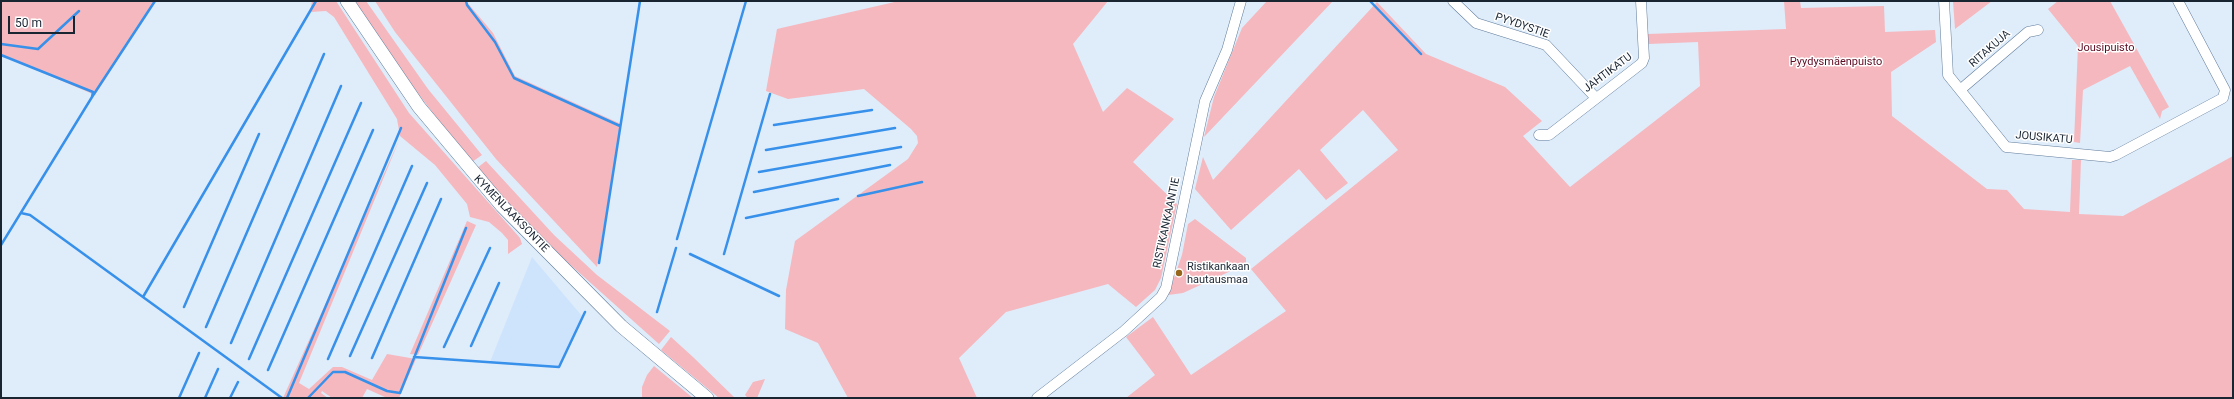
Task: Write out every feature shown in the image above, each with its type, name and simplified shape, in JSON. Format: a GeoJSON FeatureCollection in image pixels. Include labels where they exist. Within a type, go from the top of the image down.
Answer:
{"type":"FeatureCollection","features":[{"type":"Feature","properties":{"kind":"main road","name":"KYMENLAAKSONTIE"},"geometry":{"type":"LineString","coordinates":[[347,1],[419,106],[502,206],[621,326],[707,398]]}},
{"type":"Feature","properties":{"kind":"street","name":"RISTIKANKAANTIE"},"geometry":{"type":"LineString","coordinates":[[1037,398],[1124,331],[1161,297],[1166,288],[1205,101],[1227,50],[1241,1]]}},
{"type":"Feature","properties":{"kind":"street","name":"PYYDYSTIE"},"geometry":{"type":"LineString","coordinates":[[1453,1],[1476,23],[1546,45],[1595,97]]}},
{"type":"Feature","properties":{"kind":"street","name":"JAHTIKATU"},"geometry":{"type":"LineString","coordinates":[[1539,135],[1549,135],[1595,97],[1642,63],[1644,58],[1641,1]]}},
{"type":"Feature","properties":{"kind":"street","name":"JOUSIKATU"},"geometry":{"type":"LineString","coordinates":[[1944,1],[1948,75],[2006,147],[2110,156],[2116,155],[2223,98],[2224,90],[2178,1]]}},
{"type":"Feature","properties":{"kind":"street","name":"RITAKUJA"},"geometry":{"type":"LineString","coordinates":[[1960,90],[2028,32],[2038,30]]}},
{"type":"Feature","properties":{"kind":"shaded area"},"geometry":{"type":"Polygon","coordinates":[[[532,257],[582,316],[560,366],[490,362],[532,257]]]}},
{"type":"Feature","properties":{"kind":"green space"},"geometry":{"type":"Polygon","coordinates":[[[1,1],[155,1],[95,95],[1,55],[1,1]]]}},
{"type":"Feature","properties":{"kind":"green space"},"geometry":{"type":"Polygon","coordinates":[[[312,1],[336,1],[409,113],[520,238],[522,244],[508,254],[508,240],[502,233],[489,222],[470,217],[467,204],[435,165],[400,136],[397,119],[334,17],[326,11],[310,12],[312,1]]]}},
{"type":"Feature","properties":{"kind":"green space"},"geometry":{"type":"Polygon","coordinates":[[[355,1],[366,1],[428,89],[482,155],[472,162],[414,88],[355,1]]]}},
{"type":"Feature","properties":{"kind":"green space"},"geometry":{"type":"Polygon","coordinates":[[[375,1],[466,1],[493,33],[515,76],[621,124],[597,267],[496,159],[395,32],[375,1]]]}},
{"type":"Feature","properties":{"kind":"green space"},"geometry":{"type":"Polygon","coordinates":[[[899,1],[1108,1],[1073,44],[1103,112],[1127,88],[1174,119],[1133,162],[1177,204],[1161,278],[1155,290],[1136,307],[1108,284],[1006,312],[959,358],[977,398],[848,398],[818,343],[785,329],[786,290],[795,241],[908,159],[918,143],[917,136],[911,129],[864,89],[788,99],[766,91],[777,29],[899,1]]]}},
{"type":"Feature","properties":{"kind":"green space"},"geometry":{"type":"Polygon","coordinates":[[[1267,1],[1333,1],[1204,137],[1214,97],[1242,28],[1267,1]]]}},
{"type":"Feature","properties":{"kind":"green space","name":"Pyydysmäenpuisto"},"geometry":{"type":"Polygon","coordinates":[[[1784,1],[1800,1],[1801,8],[1884,6],[1885,32],[1935,30],[1936,42],[1891,72],[1892,116],[1987,189],[2007,190],[2024,209],[2070,212],[2072,160],[2081,160],[2079,214],[2123,216],[2233,156],[2233,398],[1126,398],[1155,375],[1126,337],[1153,317],[1191,375],[1286,311],[1251,269],[1398,150],[1363,110],[1320,150],[1348,183],[1326,200],[1299,169],[1231,230],[1195,189],[1203,157],[1213,180],[1377,2],[1426,54],[1505,87],[1542,121],[1523,136],[1570,187],[1700,86],[1698,42],[1648,44],[1648,34],[1786,29],[1784,1]]]}},
{"type":"Feature","properties":{"kind":"green space"},"geometry":{"type":"Polygon","coordinates":[[[1953,1],[1992,1],[1955,29],[1953,1]]]}},
{"type":"Feature","properties":{"kind":"green space","name":"Jousipuisto"},"geometry":{"type":"Polygon","coordinates":[[[2058,1],[2110,1],[2169,107],[2162,111],[2160,119],[2130,66],[2083,90],[2080,143],[2074,142],[2078,46],[2048,9],[2058,1]]]}},
{"type":"Feature","properties":{"kind":"green space"},"geometry":{"type":"Polygon","coordinates":[[[400,138],[299,383],[309,389],[333,367],[342,367],[372,380],[387,354],[416,359],[399,398],[387,398],[367,389],[362,398],[332,398],[322,391],[321,393],[328,398],[283,398],[400,138]]]}},
{"type":"Feature","properties":{"kind":"green space"},"geometry":{"type":"Polygon","coordinates":[[[486,161],[554,235],[597,275],[670,331],[659,344],[565,260],[492,187],[477,168],[486,161]]]}},
{"type":"Feature","properties":{"kind":"green space"},"geometry":{"type":"Polygon","coordinates":[[[1195,219],[1246,258],[1246,264],[1183,293],[1168,295],[1182,255],[1188,224],[1195,219]]]}},
{"type":"Feature","properties":{"kind":"green space"},"geometry":{"type":"Polygon","coordinates":[[[467,221],[476,225],[418,355],[410,354],[467,221]]]}},
{"type":"Feature","properties":{"kind":"green space"},"geometry":{"type":"Polygon","coordinates":[[[671,337],[735,398],[719,398],[661,350],[671,337]]]}},
{"type":"Feature","properties":{"kind":"green space"},"geometry":{"type":"Polygon","coordinates":[[[654,366],[693,398],[642,398],[642,387],[647,375],[654,366]]]}},
{"type":"Feature","properties":{"kind":"green space"},"geometry":{"type":"Polygon","coordinates":[[[765,379],[757,398],[748,398],[745,395],[753,382],[765,379]]]}},
{"type":"Feature","properties":{"kind":"waterway"},"geometry":{"type":"LineString","coordinates":[[92,97],[155,1]]}},
{"type":"Feature","properties":{"kind":"waterway"},"geometry":{"type":"LineString","coordinates":[[143,297],[316,1]]}},
{"type":"Feature","properties":{"kind":"waterway"},"geometry":{"type":"LineString","coordinates":[[466,1],[467,5],[495,42],[514,78],[620,126]]}},
{"type":"Feature","properties":{"kind":"waterway"},"geometry":{"type":"LineString","coordinates":[[599,263],[640,1]]}},
{"type":"Feature","properties":{"kind":"waterway"},"geometry":{"type":"LineString","coordinates":[[677,239],[746,1]]}},
{"type":"Feature","properties":{"kind":"waterway"},"geometry":{"type":"LineString","coordinates":[[1370,1],[1421,54]]}},
{"type":"Feature","properties":{"kind":"waterway"},"geometry":{"type":"LineString","coordinates":[[1,44],[38,49],[79,11]]}},
{"type":"Feature","properties":{"kind":"waterway"},"geometry":{"type":"LineString","coordinates":[[206,327],[324,54]]}},
{"type":"Feature","properties":{"kind":"waterway"},"geometry":{"type":"LineString","coordinates":[[1,55],[93,92],[92,97],[1,245]]}},
{"type":"Feature","properties":{"kind":"waterway"},"geometry":{"type":"LineString","coordinates":[[231,343],[341,86]]}},
{"type":"Feature","properties":{"kind":"waterway"},"geometry":{"type":"LineString","coordinates":[[724,254],[770,94]]}},
{"type":"Feature","properties":{"kind":"waterway"},"geometry":{"type":"LineString","coordinates":[[249,359],[361,103]]}},
{"type":"Feature","properties":{"kind":"waterway"},"geometry":{"type":"LineString","coordinates":[[774,125],[872,110]]}},
{"type":"Feature","properties":{"kind":"waterway"},"geometry":{"type":"LineString","coordinates":[[287,398],[401,128]]}},
{"type":"Feature","properties":{"kind":"waterway"},"geometry":{"type":"LineString","coordinates":[[766,150],[895,128]]}},
{"type":"Feature","properties":{"kind":"waterway"},"geometry":{"type":"LineString","coordinates":[[268,370],[373,130]]}},
{"type":"Feature","properties":{"kind":"waterway"},"geometry":{"type":"LineString","coordinates":[[184,307],[259,134]]}},
{"type":"Feature","properties":{"kind":"waterway"},"geometry":{"type":"LineString","coordinates":[[759,172],[901,147]]}},
{"type":"Feature","properties":{"kind":"waterway"},"geometry":{"type":"LineString","coordinates":[[754,192],[890,165]]}},
{"type":"Feature","properties":{"kind":"waterway"},"geometry":{"type":"LineString","coordinates":[[328,359],[412,166]]}},
{"type":"Feature","properties":{"kind":"waterway"},"geometry":{"type":"LineString","coordinates":[[858,196],[922,182]]}},
{"type":"Feature","properties":{"kind":"waterway"},"geometry":{"type":"LineString","coordinates":[[350,356],[427,183]]}},
{"type":"Feature","properties":{"kind":"waterway"},"geometry":{"type":"LineString","coordinates":[[372,358],[441,199]]}},
{"type":"Feature","properties":{"kind":"waterway"},"geometry":{"type":"LineString","coordinates":[[746,218],[838,199]]}},
{"type":"Feature","properties":{"kind":"waterway"},"geometry":{"type":"LineString","coordinates":[[21,213],[30,215],[282,398]]}},
{"type":"Feature","properties":{"kind":"waterway"},"geometry":{"type":"LineString","coordinates":[[308,398],[333,372],[345,372],[387,391],[400,393],[466,228]]}},
{"type":"Feature","properties":{"kind":"waterway"},"geometry":{"type":"LineString","coordinates":[[444,347],[490,248]]}},
{"type":"Feature","properties":{"kind":"waterway"},"geometry":{"type":"LineString","coordinates":[[657,312],[676,248]]}},
{"type":"Feature","properties":{"kind":"waterway"},"geometry":{"type":"LineString","coordinates":[[690,254],[779,296]]}},
{"type":"Feature","properties":{"kind":"waterway"},"geometry":{"type":"LineString","coordinates":[[471,346],[499,283]]}},
{"type":"Feature","properties":{"kind":"waterway"},"geometry":{"type":"LineString","coordinates":[[414,357],[559,367],[585,312]]}},
{"type":"Feature","properties":{"kind":"waterway"},"geometry":{"type":"LineString","coordinates":[[179,398],[199,353]]}},
{"type":"Feature","properties":{"kind":"waterway"},"geometry":{"type":"LineString","coordinates":[[205,398],[218,369]]}},
{"type":"Feature","properties":{"kind":"waterway"},"geometry":{"type":"LineString","coordinates":[[230,398],[238,382]]}},
{"type":"Feature","properties":{"kind":"place","name":"Ristikankaan hautausmaa"},"geometry":{"type":"Point","coordinates":[1179,273]}}]}
